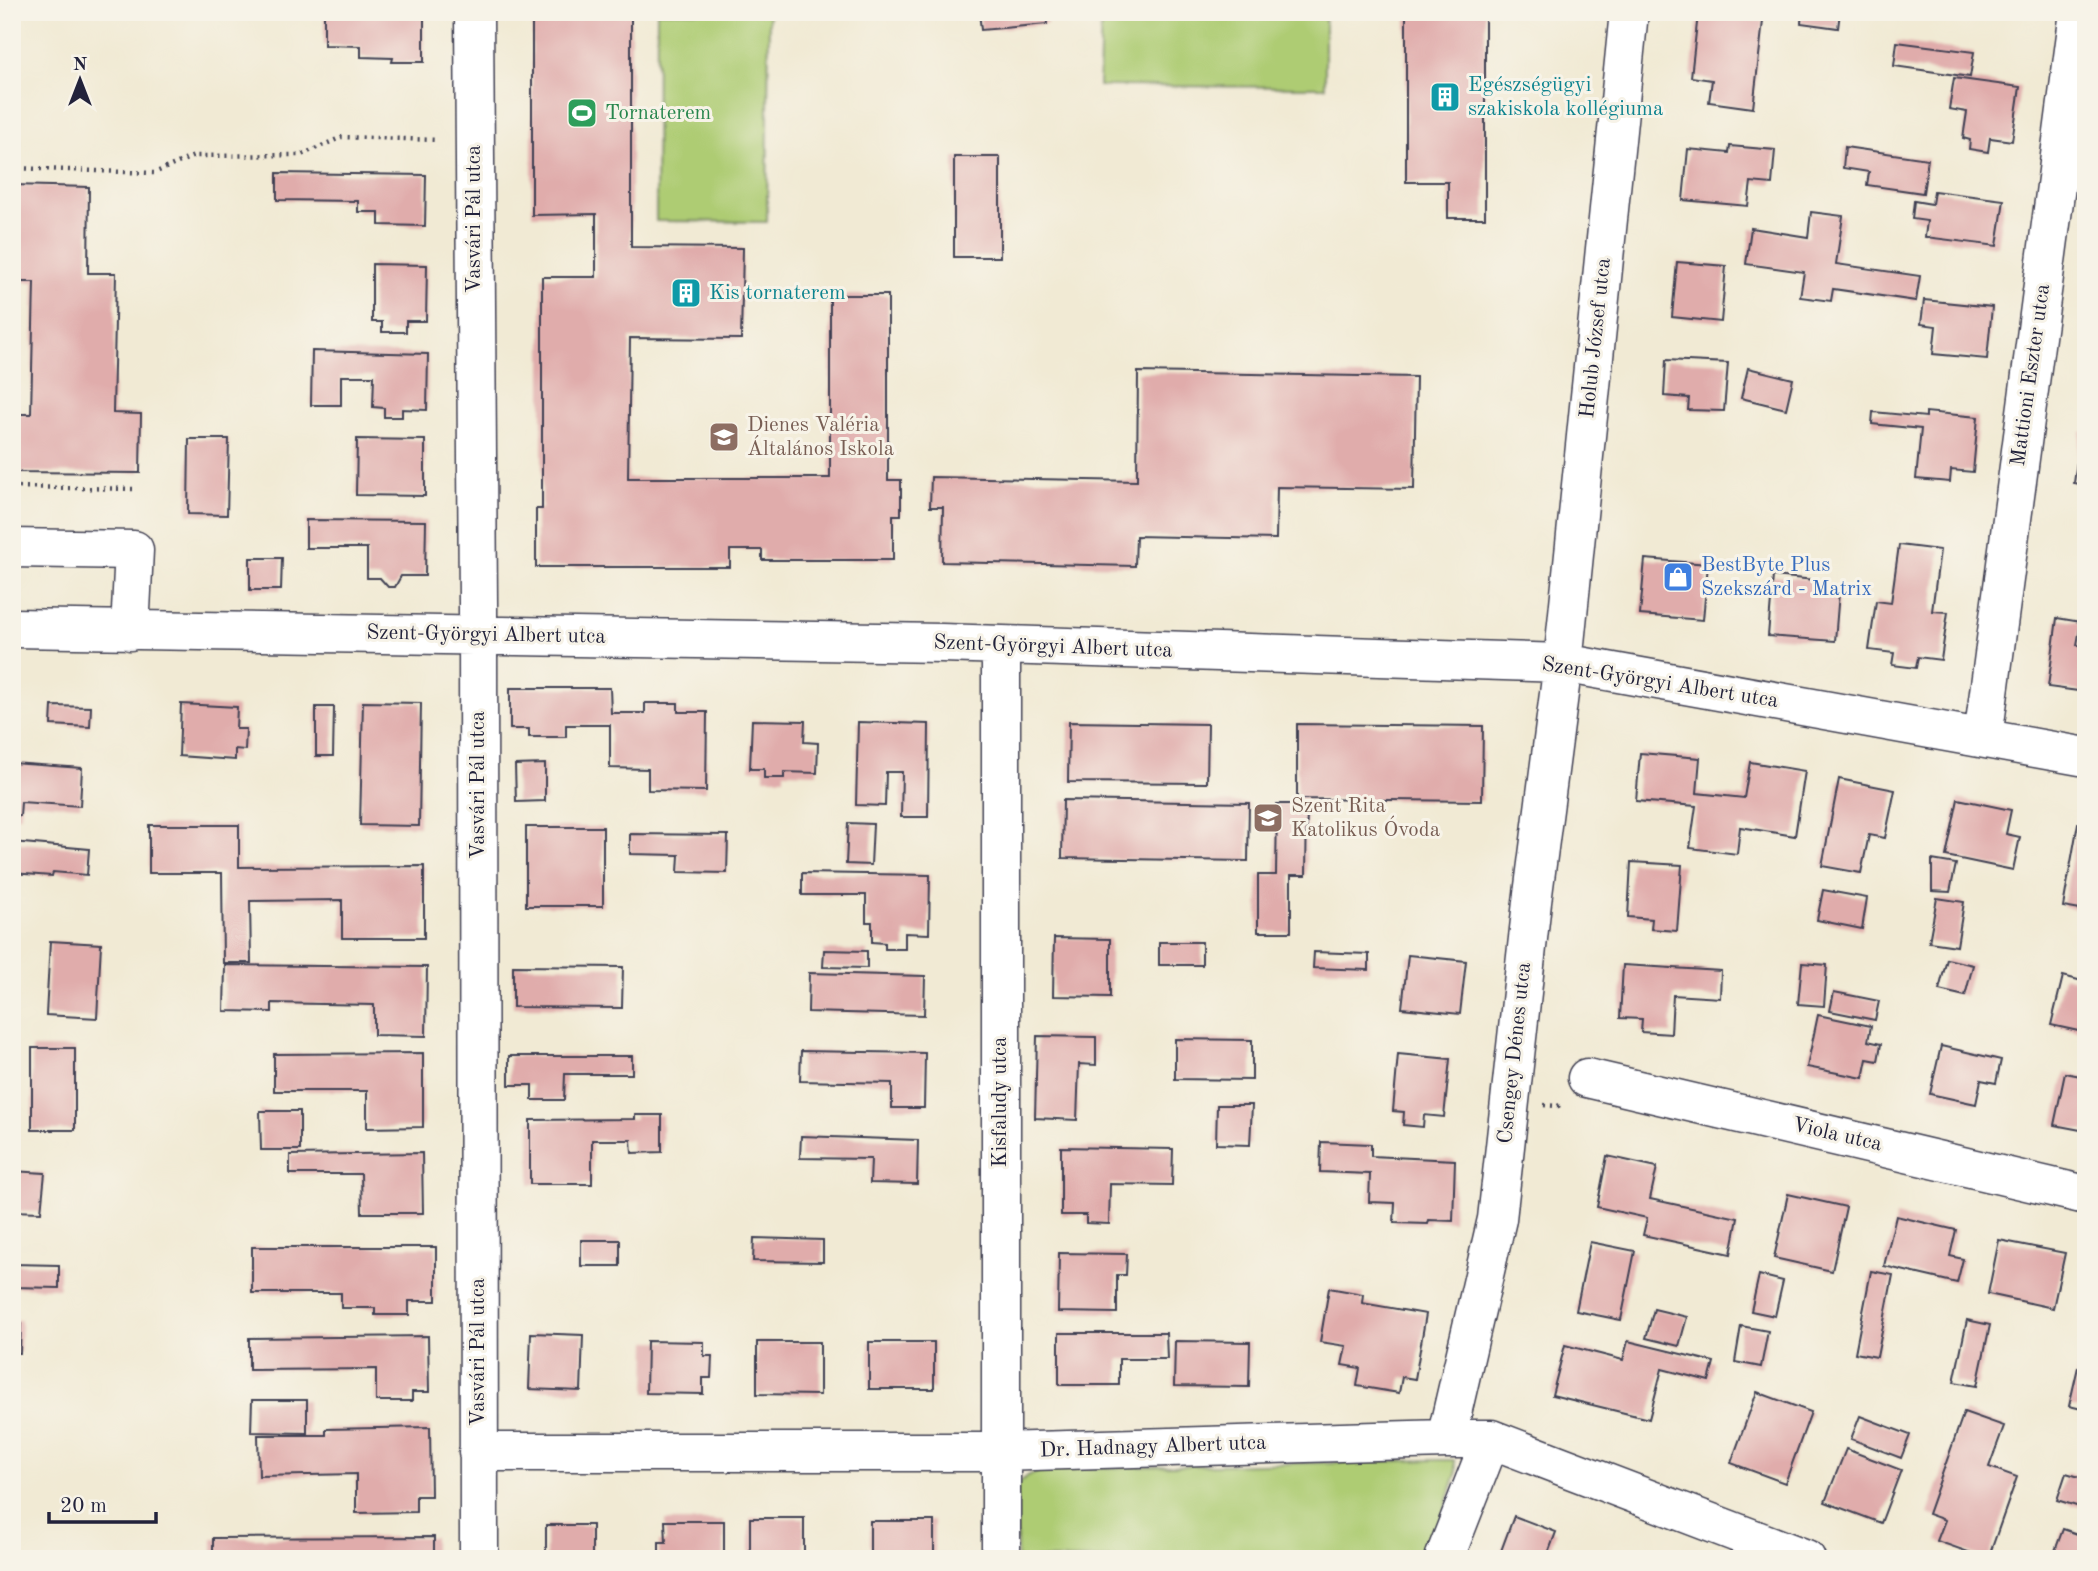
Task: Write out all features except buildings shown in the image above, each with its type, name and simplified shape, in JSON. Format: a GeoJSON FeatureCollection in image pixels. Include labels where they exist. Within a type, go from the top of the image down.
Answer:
{"type":"FeatureCollection","features":[{"type":"Feature","properties":{"kind":"street","name":"Vasvári Pál utca"},"geometry":{"type":"LineString","coordinates":[[474,12],[479,1559]]}},
{"type":"Feature","properties":{"kind":"street","name":"Holub József utca"},"geometry":{"type":"LineString","coordinates":[[1563,663],[1629,12]]}},
{"type":"Feature","properties":{"kind":"street","name":"Mattioni Eszter utca"},"geometry":{"type":"LineString","coordinates":[[1983,738],[2079,12]]}},
{"type":"Feature","properties":{"kind":"street"},"geometry":{"type":"LineString","coordinates":[[12,548],[134,551],[130,631]]}},
{"type":"Feature","properties":{"kind":"street","name":"Szent-Györgyi Albert utca"},"geometry":{"type":"LineString","coordinates":[[12,628],[1001,645],[1563,663],[2086,757]]}},
{"type":"Feature","properties":{"kind":"street","name":"Kisfaludy utca"},"geometry":{"type":"LineString","coordinates":[[1000,1559],[1001,645]]}},
{"type":"Feature","properties":{"kind":"street","name":"Csengey Dénes utca"},"geometry":{"type":"LineString","coordinates":[[1446,1439],[1497,1219],[1529,929],[1563,663]]}},
{"type":"Feature","properties":{"kind":"street","name":"Viola utca"},"geometry":{"type":"LineString","coordinates":[[1587,1078],[2086,1195]]}},
{"type":"Feature","properties":{"kind":"street"},"geometry":{"type":"LineString","coordinates":[[1444,1559],[1491,1439]]}},
{"type":"Feature","properties":{"kind":"street","name":"Dr. Hadnagy Albert utca"},"geometry":{"type":"LineString","coordinates":[[478,1452],[1000,1452],[1491,1439],[1806,1559]]}},
{"type":"Feature","properties":{"kind":"path"},"geometry":{"type":"LineString","coordinates":[[12,169],[154,173],[194,156],[301,155],[342,137],[474,141]]}},
{"type":"Feature","properties":{"kind":"path"},"geometry":{"type":"LineString","coordinates":[[12,486],[137,489]]}},
{"type":"Feature","properties":{"kind":"green space"},"geometry":{"type":"Polygon","coordinates":[[[657,12],[769,12],[767,222],[656,221],[657,12]]]}},
{"type":"Feature","properties":{"kind":"green space"},"geometry":{"type":"Polygon","coordinates":[[[1101,12],[1325,12],[1325,87],[1099,86],[1101,12]]]}},
{"type":"Feature","properties":{"kind":"green space"},"geometry":{"type":"Polygon","coordinates":[[[1454,1460],[1456,1474],[1429,1559],[1017,1559],[1017,1485],[1027,1476],[1043,1469],[1454,1460]]]}},
{"type":"Feature","properties":{"kind":"place","name":"Egészségügyi szakiskola kollégiuma"},"geometry":{"type":"Point","coordinates":[1445,97]}},
{"type":"Feature","properties":{"kind":"place","name":"Tornaterem"},"geometry":{"type":"Point","coordinates":[582,113]}},
{"type":"Feature","properties":{"kind":"place","name":"Kis tornaterem"},"geometry":{"type":"Point","coordinates":[686,293]}},
{"type":"Feature","properties":{"kind":"place","name":"Dienes Valéria Általános Iskola"},"geometry":{"type":"Point","coordinates":[724,437]}},
{"type":"Feature","properties":{"kind":"place","name":"BestByte Plus Szekszárd - Matrix"},"geometry":{"type":"Point","coordinates":[1678,577]}},
{"type":"Feature","properties":{"kind":"place","name":"Szent Rita Katolikus Óvoda"},"geometry":{"type":"Point","coordinates":[1268,818]}}]}
